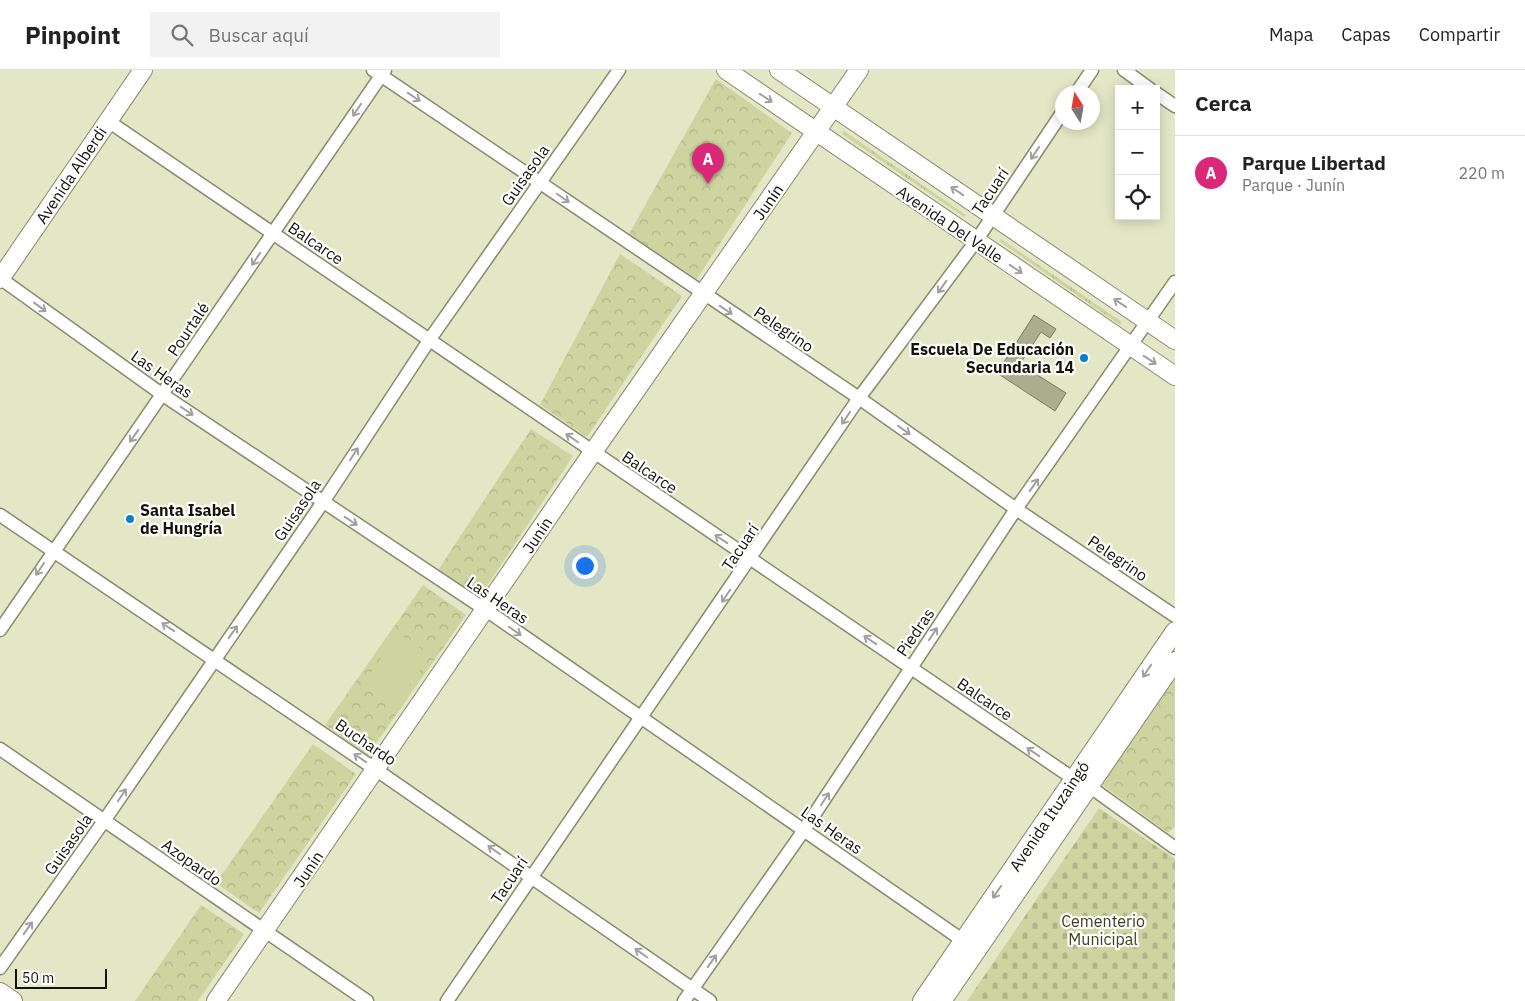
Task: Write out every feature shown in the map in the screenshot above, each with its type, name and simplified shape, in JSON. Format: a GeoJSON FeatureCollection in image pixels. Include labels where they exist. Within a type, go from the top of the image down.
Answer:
{"type":"FeatureCollection","features":[{"type":"Feature","properties":{"kind":"main road","name":"Avenida Alberdi"},"geometry":{"type":"LineString","coordinates":[[0,279],[143,70]]}},
{"type":"Feature","properties":{"kind":"main road","name":"Avenida Del Valle"},"geometry":{"type":"LineString","coordinates":[[726,70],[1175,376]]}},
{"type":"Feature","properties":{"kind":"main road","name":"Avenida Del Valle"},"geometry":{"type":"LineString","coordinates":[[780,70],[1175,340]]}},
{"type":"Feature","properties":{"kind":"main road","name":"Junín"},"geometry":{"type":"LineString","coordinates":[[216,1001],[265,933],[593,452],[859,70]]}},
{"type":"Feature","properties":{"kind":"main road","name":"Avenida Ituzaingó"},"geometry":{"type":"LineString","coordinates":[[922,1001],[970,946],[1081,783],[1175,631]]}},
{"type":"Feature","properties":{"kind":"main road","name":"Avenida Ituzaingó"},"geometry":{"type":"LineString","coordinates":[[1081,783],[1175,661]]}},
{"type":"Feature","properties":{"kind":"main road","name":"Avenida Ituzaingó"},"geometry":{"type":"LineString","coordinates":[[942,1001],[970,946]]}},
{"type":"Feature","properties":{"kind":"main road"},"geometry":{"type":"LineString","coordinates":[[0,992],[13,1001]]}},
{"type":"Feature","properties":{"kind":"street","name":"Guisasola"},"geometry":{"type":"LineString","coordinates":[[0,968],[104,821],[323,502],[430,338],[619,70]]}},
{"type":"Feature","properties":{"kind":"street"},"geometry":{"type":"LineString","coordinates":[[1082,85],[1092,70]]}},
{"type":"Feature","properties":{"kind":"street"},"geometry":{"type":"LineString","coordinates":[[1124,70],[1145,85]]}},
{"type":"Feature","properties":{"kind":"street","name":"Pelegrino"},"geometry":{"type":"LineString","coordinates":[[380,72],[1175,616]]}},
{"type":"Feature","properties":{"kind":"street","name":"Pourtalé"},"geometry":{"type":"LineString","coordinates":[[0,630],[274,233],[380,72]]}},
{"type":"Feature","properties":{"kind":"street"},"geometry":{"type":"LineString","coordinates":[[1160,96],[1175,106]]}},
{"type":"Feature","properties":{"kind":"street","name":"Balcarce"},"geometry":{"type":"LineString","coordinates":[[108,121],[430,338],[593,452],[1175,848]]}},
{"type":"Feature","properties":{"kind":"street","name":"Tacuarí"},"geometry":{"type":"LineString","coordinates":[[447,1001],[531,876],[642,719],[859,398],[976,241],[1055,123]]}},
{"type":"Feature","properties":{"kind":"street","name":"Las Heras"},"geometry":{"type":"LineString","coordinates":[[0,279],[163,395],[486,610],[970,946]]}},
{"type":"Feature","properties":{"kind":"street","name":"Piedras"},"geometry":{"type":"LineString","coordinates":[[684,1001],[804,830],[1016,509],[1175,282]]}},
{"type":"Feature","properties":{"kind":"street","name":"Buchardo"},"geometry":{"type":"LineString","coordinates":[[0,514],[376,769],[710,1001]]}},
{"type":"Feature","properties":{"kind":"street","name":"Azopardo"},"geometry":{"type":"LineString","coordinates":[[0,749],[265,933],[367,1001]]}},
{"type":"Feature","properties":{"kind":"green space"},"geometry":{"type":"Polygon","coordinates":[[[716,79],[792,133],[697,279],[629,234],[716,79]]]}},
{"type":"Feature","properties":{"kind":"green space"},"geometry":{"type":"Polygon","coordinates":[[[844,131],[966,215],[964,217],[842,134],[844,131]]]}},
{"type":"Feature","properties":{"kind":"green space"},"geometry":{"type":"Polygon","coordinates":[[[1001,239],[1122,322],[1120,325],[999,241],[1001,239]]]}},
{"type":"Feature","properties":{"kind":"green space"},"geometry":{"type":"Polygon","coordinates":[[[620,254],[682,296],[587,437],[540,405],[620,254]]]}},
{"type":"Feature","properties":{"kind":"green space"},"geometry":{"type":"Polygon","coordinates":[[[531,429],[573,456],[479,598],[438,570],[531,429]]]}},
{"type":"Feature","properties":{"kind":"green space"},"geometry":{"type":"Polygon","coordinates":[[[423,585],[466,615],[368,755],[325,725],[423,585]]]}},
{"type":"Feature","properties":{"kind":"green space"},"geometry":{"type":"Polygon","coordinates":[[[398,633],[430,655],[397,703],[365,681],[398,633]]]}},
{"type":"Feature","properties":{"kind":"green space"},"geometry":{"type":"Polygon","coordinates":[[[1175,672],[1175,826],[1168,833],[1101,784],[1175,672]]]}},
{"type":"Feature","properties":{"kind":"green space"},"geometry":{"type":"Polygon","coordinates":[[[313,744],[356,774],[259,913],[216,883],[313,744]]]}},
{"type":"Feature","properties":{"kind":"green space","name":"Cementerio Municipal"},"geometry":{"type":"Polygon","coordinates":[[[1099,808],[1175,859],[1175,1001],[967,1001],[1099,808]]]}},
{"type":"Feature","properties":{"kind":"green space"},"geometry":{"type":"Polygon","coordinates":[[[201,905],[244,934],[198,1001],[135,1001],[201,905]]]}},
{"type":"Feature","properties":{"kind":"building"},"geometry":{"type":"Polygon","coordinates":[[[1034,315],[1056,329],[1050,338],[1041,332],[1020,364],[1066,393],[1055,411],[997,373],[1034,315]]]}},
{"type":"Feature","properties":{"kind":"place","name":"Parque Libertad"},"geometry":{"type":"Point","coordinates":[708,184]}},
{"type":"Feature","properties":{"kind":"place","name":"Escuela De Educación Secundaria 14"},"geometry":{"type":"Point","coordinates":[1084,358]}},
{"type":"Feature","properties":{"kind":"place","name":"Santa Isabel de Hungría"},"geometry":{"type":"Point","coordinates":[130,519]}}]}
